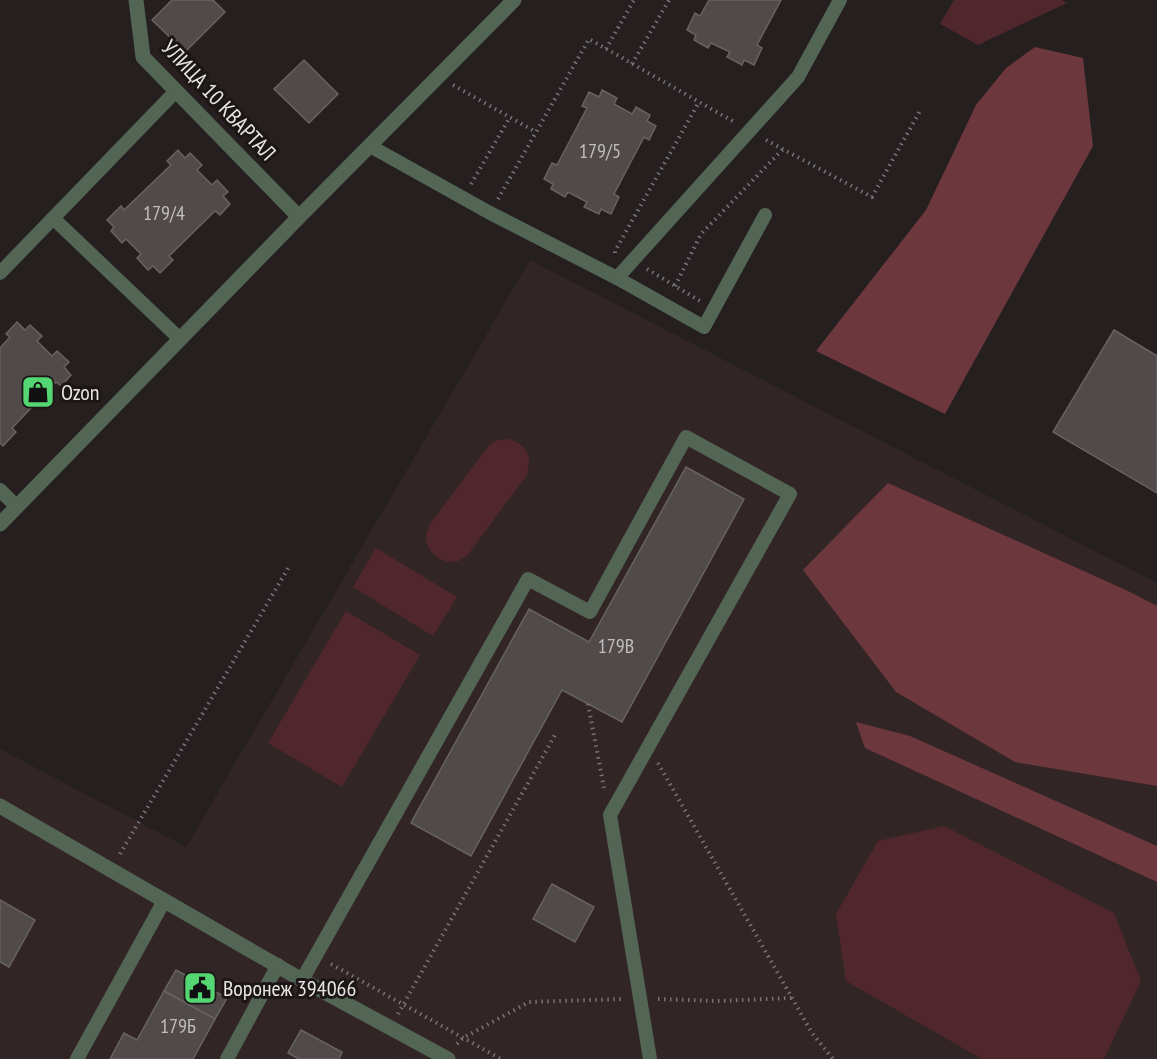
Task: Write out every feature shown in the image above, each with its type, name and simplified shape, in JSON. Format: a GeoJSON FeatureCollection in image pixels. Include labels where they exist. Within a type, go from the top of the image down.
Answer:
{"type":"FeatureCollection","features":[{"type":"Feature","properties":{"kind":"street","name":"УЛИЦА 10 КВАРТАЛ"},"geometry":{"type":"LineString","coordinates":[[136,0],[143,57],[299,217]]}},
{"type":"Feature","properties":{"kind":"street"},"geometry":{"type":"LineString","coordinates":[[0,524],[514,0]]}},
{"type":"Feature","properties":{"kind":"street"},"geometry":{"type":"LineString","coordinates":[[0,806],[302,980],[443,1058]]}},
{"type":"Feature","properties":{"kind":"lane"},"geometry":{"type":"LineString","coordinates":[[617,279],[798,77],[840,0]]}},
{"type":"Feature","properties":{"kind":"lane"},"geometry":{"type":"LineString","coordinates":[[0,273],[176,90]]}},
{"type":"Feature","properties":{"kind":"lane"},"geometry":{"type":"LineString","coordinates":[[370,146],[704,327],[765,215]]}},
{"type":"Feature","properties":{"kind":"lane"},"geometry":{"type":"LineString","coordinates":[[53,218],[180,339]]}},
{"type":"Feature","properties":{"kind":"lane"},"geometry":{"type":"LineString","coordinates":[[302,980],[528,579],[590,612],[686,437],[790,494],[610,815],[650,1059]]}},
{"type":"Feature","properties":{"kind":"lane"},"geometry":{"type":"LineString","coordinates":[[0,490],[17,507]]}},
{"type":"Feature","properties":{"kind":"lane"},"geometry":{"type":"LineString","coordinates":[[77,1059],[164,901]]}},
{"type":"Feature","properties":{"kind":"lane"},"geometry":{"type":"LineString","coordinates":[[227,1059],[278,966]]}},
{"type":"Feature","properties":{"kind":"path"},"geometry":{"type":"LineString","coordinates":[[606,49],[634,0]]}},
{"type":"Feature","properties":{"kind":"path"},"geometry":{"type":"LineString","coordinates":[[632,64],[669,0]]}},
{"type":"Feature","properties":{"kind":"path"},"geometry":{"type":"LineString","coordinates":[[490,213],[589,39],[750,131],[872,196],[921,109]]}},
{"type":"Feature","properties":{"kind":"path"},"geometry":{"type":"LineString","coordinates":[[439,76],[536,132]]}},
{"type":"Feature","properties":{"kind":"path"},"geometry":{"type":"LineString","coordinates":[[617,279],[615,251],[699,102]]}},
{"type":"Feature","properties":{"kind":"path"},"geometry":{"type":"LineString","coordinates":[[463,198],[510,117]]}},
{"type":"Feature","properties":{"kind":"path"},"geometry":{"type":"LineString","coordinates":[[675,286],[701,234],[783,149]]}},
{"type":"Feature","properties":{"kind":"path"},"geometry":{"type":"LineString","coordinates":[[615,251],[713,309]]}},
{"type":"Feature","properties":{"kind":"path"},"geometry":{"type":"LineString","coordinates":[[110,870],[290,565]]}},
{"type":"Feature","properties":{"kind":"path"},"geometry":{"type":"LineString","coordinates":[[588,704],[610,815]]}},
{"type":"Feature","properties":{"kind":"path"},"geometry":{"type":"LineString","coordinates":[[391,1028],[555,735]]}},
{"type":"Feature","properties":{"kind":"path"},"geometry":{"type":"LineString","coordinates":[[648,746],[812,1033],[833,1059]]}},
{"type":"Feature","properties":{"kind":"path"},"geometry":{"type":"LineString","coordinates":[[316,955],[501,1059]]}},
{"type":"Feature","properties":{"kind":"path"},"geometry":{"type":"LineString","coordinates":[[443,1058],[463,1038],[529,1002],[640,999],[717,1001],[792,998]]}},
{"type":"Feature","properties":{"kind":"shaded area"},"geometry":{"type":"Polygon","coordinates":[[[954,0],[1062,0],[1067,3],[978,45],[940,24],[954,0]]]}},
{"type":"Feature","properties":{"kind":"shaded area"},"geometry":{"type":"Polygon","coordinates":[[[1035,47],[1083,58],[1093,146],[945,414],[816,351],[926,210],[976,105],[1006,68],[1035,47]]]}},
{"type":"Feature","properties":{"kind":"shaded area"},"geometry":{"type":"Polygon","coordinates":[[[530,260],[1157,583],[1157,1059],[0,1059],[0,749],[186,847],[530,260]]]}},
{"type":"Feature","properties":{"kind":"shaded area"},"geometry":{"type":"Polygon","coordinates":[[[508,439],[520,444],[527,452],[529,462],[527,475],[467,556],[452,562],[441,559],[428,547],[426,535],[429,525],[490,444],[508,439]]]}},
{"type":"Feature","properties":{"kind":"shaded area"},"geometry":{"type":"Polygon","coordinates":[[[888,483],[1157,606],[1157,786],[1015,762],[896,692],[803,570],[888,483]]]}},
{"type":"Feature","properties":{"kind":"shaded area"},"geometry":{"type":"Polygon","coordinates":[[[376,548],[457,597],[433,636],[353,587],[376,548]]]}},
{"type":"Feature","properties":{"kind":"shaded area"},"geometry":{"type":"Polygon","coordinates":[[[346,611],[420,655],[342,787],[268,743],[346,611]]]}},
{"type":"Feature","properties":{"kind":"shaded area"},"geometry":{"type":"Polygon","coordinates":[[[856,722],[910,736],[1157,846],[1157,882],[865,748],[856,722]]]}},
{"type":"Feature","properties":{"kind":"shaded area"},"geometry":{"type":"Polygon","coordinates":[[[944,826],[1114,913],[1141,981],[1104,1059],[982,1059],[846,981],[836,914],[878,841],[944,826]]]}},
{"type":"Feature","properties":{"kind":"building"},"geometry":{"type":"Polygon","coordinates":[[[172,0],[213,0],[225,12],[185,52],[152,20],[172,0]]]}},
{"type":"Feature","properties":{"kind":"building"},"geometry":{"type":"Polygon","coordinates":[[[709,0],[781,0],[757,45],[762,48],[754,65],[744,60],[742,65],[727,57],[730,52],[711,43],[708,48],[694,40],[696,35],[687,30],[695,13],[700,16],[709,0]]]}},
{"type":"Feature","properties":{"kind":"building"},"geometry":{"type":"Polygon","coordinates":[[[304,60],[338,94],[309,123],[274,89],[304,60]]]}},
{"type":"Feature","properties":{"kind":"building"},"geometry":{"type":"Polygon","coordinates":[[[602,90],[617,98],[614,104],[632,114],[636,107],[650,115],[647,121],[656,126],[649,140],[644,137],[614,194],[619,197],[611,214],[601,209],[599,214],[584,207],[587,202],[568,192],[565,197],[551,189],[553,184],[544,179],[552,163],[557,165],[587,108],[582,106],[589,92],[599,97],[602,90]]]}},
{"type":"Feature","properties":{"kind":"building"},"geometry":{"type":"Polygon","coordinates":[[[178,150],[185,158],[190,153],[202,165],[197,170],[212,185],[217,180],[228,192],[223,196],[230,204],[220,215],[215,211],[169,256],[173,260],[160,273],[153,266],[148,270],[137,258],[141,254],[126,239],[122,243],[111,231],[114,227],[107,220],[121,206],[124,210],[171,165],[167,161],[178,150]]]}},
{"type":"Feature","properties":{"kind":"building"},"geometry":{"type":"Polygon","coordinates":[[[17,322],[25,330],[30,325],[42,336],[37,341],[52,356],[57,351],[69,362],[64,367],[71,375],[61,386],[56,382],[12,428],[16,432],[3,446],[0,443],[0,348],[10,337],[6,334],[17,322]]]}},
{"type":"Feature","properties":{"kind":"building"},"geometry":{"type":"Polygon","coordinates":[[[1114,330],[1157,356],[1157,493],[1053,432],[1114,330]]]}},
{"type":"Feature","properties":{"kind":"building"},"geometry":{"type":"Polygon","coordinates":[[[686,467],[744,499],[622,722],[562,690],[471,856],[411,823],[529,609],[589,642],[686,467]]]}},
{"type":"Feature","properties":{"kind":"building"},"geometry":{"type":"Polygon","coordinates":[[[552,884],[594,907],[575,942],[533,919],[552,884]]]}},
{"type":"Feature","properties":{"kind":"building"},"geometry":{"type":"Polygon","coordinates":[[[0,900],[35,920],[9,967],[0,962],[0,900]]]}},
{"type":"Feature","properties":{"kind":"building"},"geometry":{"type":"Polygon","coordinates":[[[176,970],[227,998],[215,1019],[164,991],[176,970]]]}},
{"type":"Feature","properties":{"kind":"building"},"geometry":{"type":"Polygon","coordinates":[[[164,991],[215,1019],[193,1059],[110,1059],[124,1033],[137,1040],[164,991]]]}},
{"type":"Feature","properties":{"kind":"building"},"geometry":{"type":"Polygon","coordinates":[[[301,1030],[342,1052],[339,1059],[299,1059],[288,1053],[301,1030]]]}},
{"type":"Feature","properties":{"kind":"place","name":"Ozon"},"geometry":{"type":"Point","coordinates":[38,392]}},
{"type":"Feature","properties":{"kind":"place","name":"Воронеж 394066"},"geometry":{"type":"Point","coordinates":[200,988]}}]}
